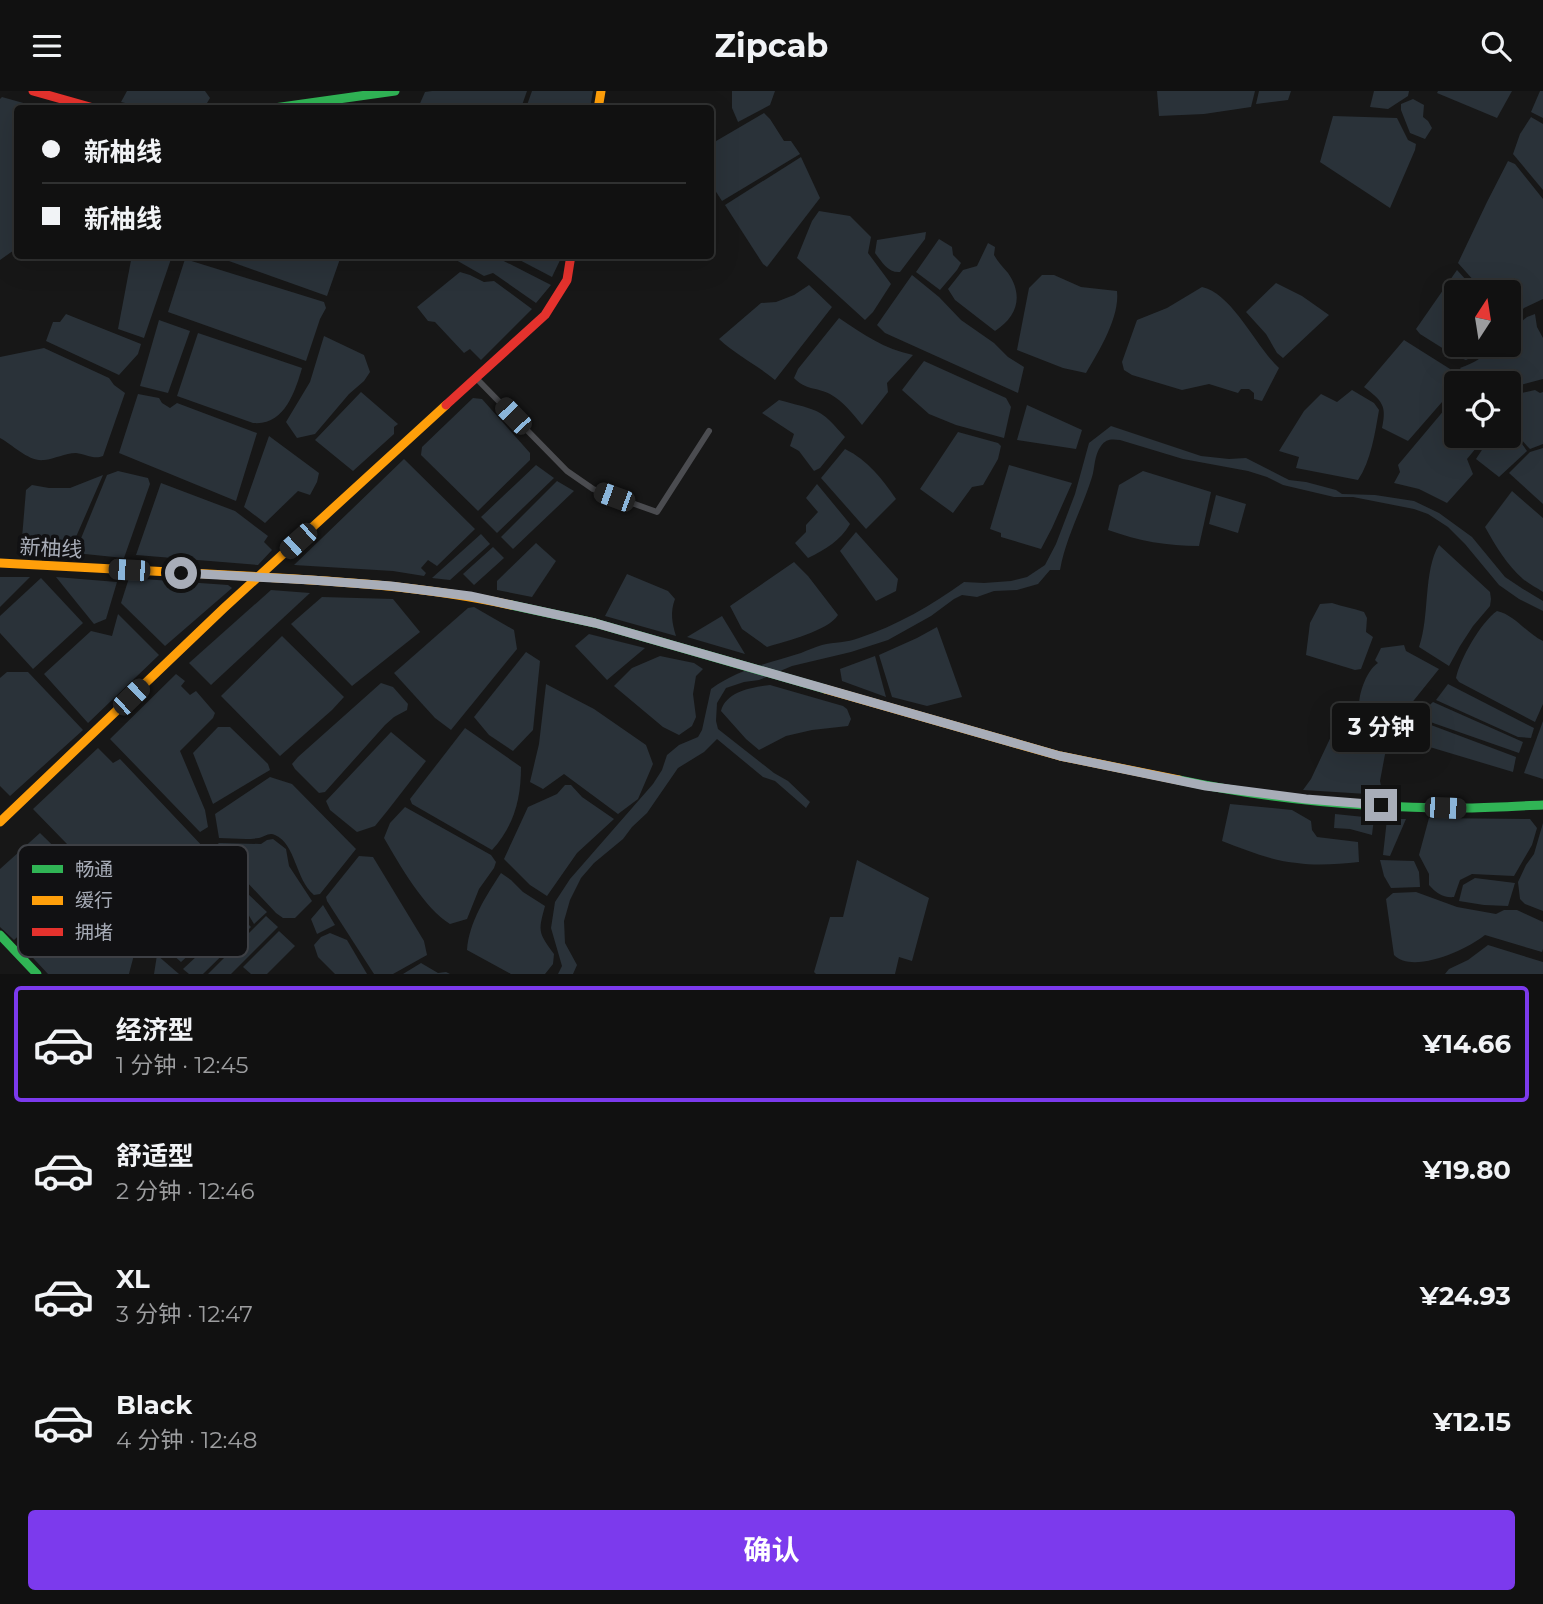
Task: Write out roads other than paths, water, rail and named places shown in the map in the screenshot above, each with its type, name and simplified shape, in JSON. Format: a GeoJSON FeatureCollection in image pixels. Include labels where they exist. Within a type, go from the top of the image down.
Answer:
{"type":"FeatureCollection","features":[{"type":"Feature","properties":{"kind":"main road"},"geometry":{"type":"LineString","coordinates":[[33,91],[83,105]]}},
{"type":"Feature","properties":{"kind":"main road"},"geometry":{"type":"LineString","coordinates":[[295,105],[395,91]]}},
{"type":"Feature","properties":{"kind":"main road"},"geometry":{"type":"LineString","coordinates":[[0,822],[258,577],[545,315],[567,280],[570,259]]}},
{"type":"Feature","properties":{"kind":"main road","name":"新柚线"},"geometry":{"type":"LineString","coordinates":[[0,563],[391,586],[470,596],[595,623],[1060,756],[1206,786],[1306,799],[1406,807],[1543,805]]}},
{"type":"Feature","properties":{"kind":"main road"},"geometry":{"type":"LineString","coordinates":[[0,935],[18,954]]}},
{"type":"Feature","properties":{"kind":"main road"},"geometry":{"type":"LineString","coordinates":[[21,957],[37,974]]}},
{"type":"Feature","properties":{"kind":"street"},"geometry":{"type":"LineString","coordinates":[[477,379],[567,471],[593,489],[657,512],[709,431]]}}]}
